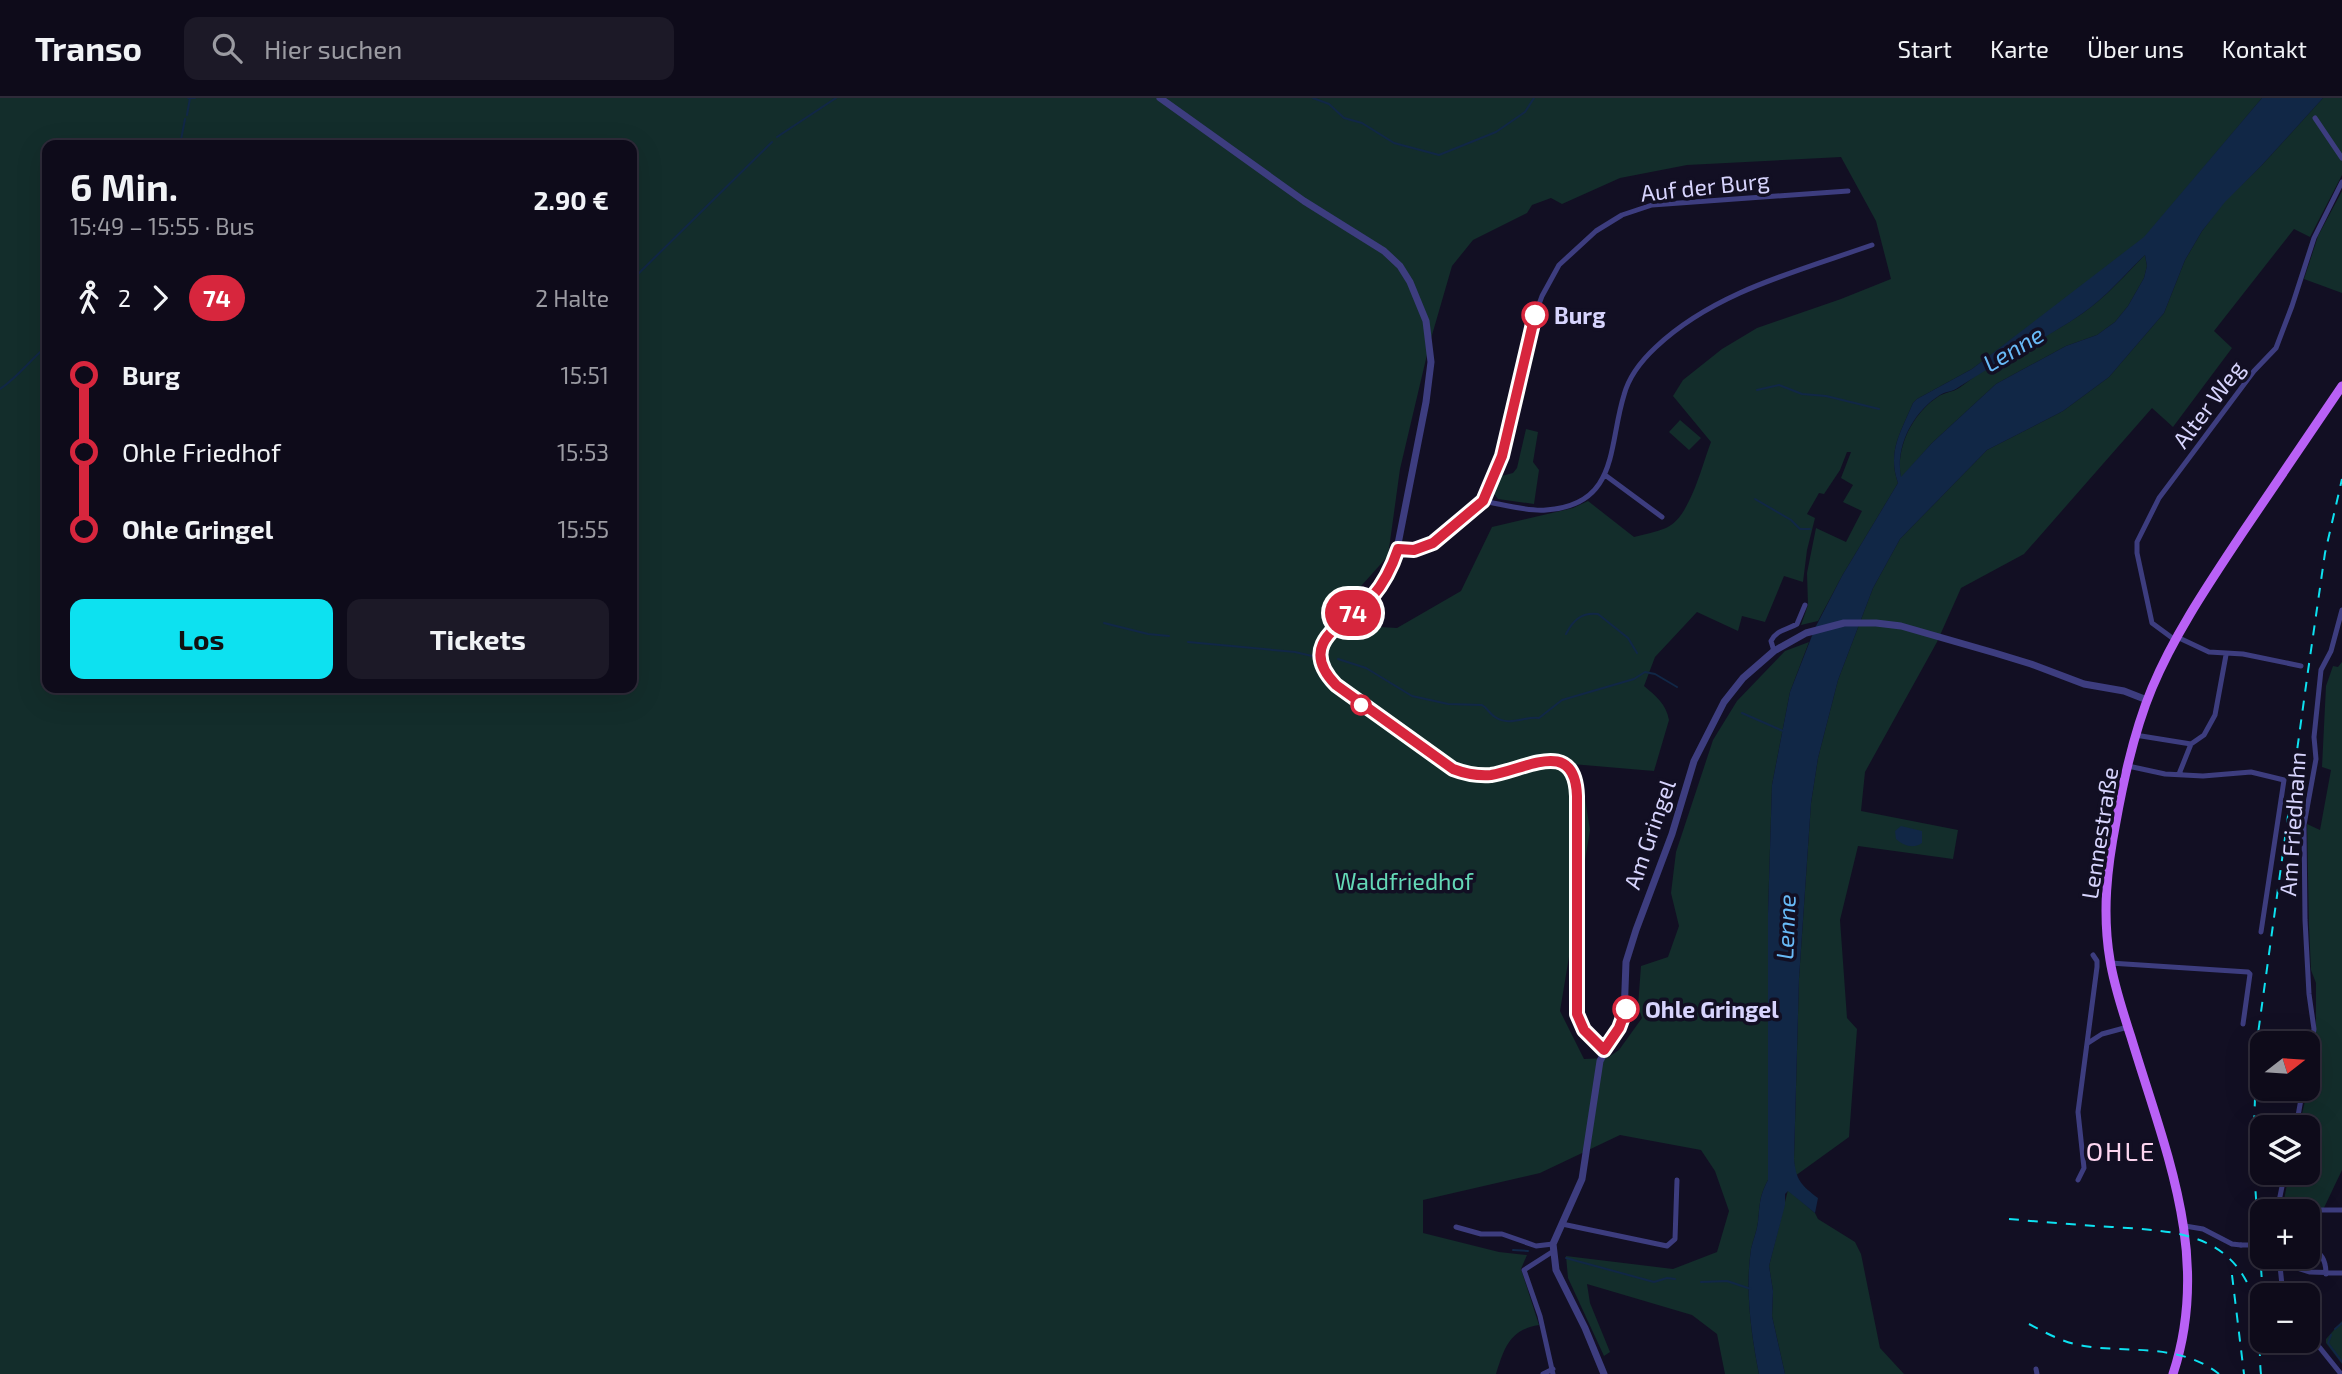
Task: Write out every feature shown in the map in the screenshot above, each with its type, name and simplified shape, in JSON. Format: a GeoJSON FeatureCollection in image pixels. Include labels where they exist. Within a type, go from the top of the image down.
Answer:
{"type":"FeatureCollection","features":[{"type":"Feature","properties":{"kind":"main road","name":"Lennestraße"},"geometry":{"type":"LineString","coordinates":[[2173,1374],[2180,1354],[2189,1300],[2189,1259],[2185,1226],[2110,963],[2106,924],[2107,882],[2117,814],[2135,735],[2147,700],[2176,638],[2207,587],[2342,386]]}},
{"type":"Feature","properties":{"kind":"street"},"geometry":{"type":"LineString","coordinates":[[1160,98],[1295,195],[1384,251],[1400,266],[1415,291],[1429,331],[1431,362],[1398,549],[1379,588],[1363,605],[1335,625],[1325,639],[1322,653],[1325,671],[1331,681],[1346,694],[1453,769],[1467,774],[1490,775],[1551,760],[1565,765],[1572,772],[1576,780],[1577,796],[1577,1014],[1584,1030],[1604,1050]]}},
{"type":"Feature","properties":{"kind":"street"},"geometry":{"type":"LineString","coordinates":[[2315,117],[2342,158]]}},
{"type":"Feature","properties":{"kind":"street","name":"Alter Weg"},"geometry":{"type":"LineString","coordinates":[[2301,666],[2243,654],[2209,652],[2176,638],[2152,623],[2137,554],[2137,542],[2159,498],[2254,371],[2276,348],[2314,238],[2342,182]]}},
{"type":"Feature","properties":{"kind":"street","name":"Auf der Burg"},"geometry":{"type":"LineString","coordinates":[[1398,549],[1414,550],[1433,543],[1483,501],[1502,456],[1530,329],[1542,296],[1559,265],[1595,231],[1622,215],[1652,205],[1848,191]]}},
{"type":"Feature","properties":{"kind":"street"},"geometry":{"type":"LineString","coordinates":[[1483,501],[1545,511],[1576,503],[1591,492],[1605,475],[1612,456],[1624,394],[1636,369],[1658,345],[1697,317],[1740,293],[1872,245]]}},
{"type":"Feature","properties":{"kind":"street"},"geometry":{"type":"LineString","coordinates":[[1605,475],[1662,517]]}},
{"type":"Feature","properties":{"kind":"street"},"geometry":{"type":"LineString","coordinates":[[1774,651],[1772,637],[1776,632],[1797,624],[1805,604]]}},
{"type":"Feature","properties":{"kind":"street","name":"Am Friedhahn"},"geometry":{"type":"LineString","coordinates":[[2314,1031],[2305,920],[2304,825],[2316,759],[2314,737],[2321,670],[2331,651],[2342,610]]}},
{"type":"Feature","properties":{"kind":"street","name":"Am Gringel"},"geometry":{"type":"LineString","coordinates":[[1553,1248],[1582,1179],[1600,1061],[1624,1016],[1626,962],[1672,834],[1694,761],[1724,702],[1743,678],[1787,642],[1822,628],[1844,623],[1888,625],[1935,636],[2031,664],[2084,684],[2124,691],[2147,700]]}},
{"type":"Feature","properties":{"kind":"street"},"geometry":{"type":"LineString","coordinates":[[2179,774],[2191,744],[2204,735],[2216,715],[2226,654]]}},
{"type":"Feature","properties":{"kind":"street"},"geometry":{"type":"LineString","coordinates":[[2135,735],[2191,744]]}},
{"type":"Feature","properties":{"kind":"street"},"geometry":{"type":"LineString","coordinates":[[2128,766],[2165,774],[2216,777],[2251,772],[2284,780],[2261,932]]}},
{"type":"Feature","properties":{"kind":"street"},"geometry":{"type":"LineString","coordinates":[[2078,1180],[2084,1168],[2078,1112],[2097,967],[2093,955]]}},
{"type":"Feature","properties":{"kind":"street"},"geometry":{"type":"LineString","coordinates":[[2110,963],[2248,972],[2250,974],[2243,1024]]}},
{"type":"Feature","properties":{"kind":"street"},"geometry":{"type":"LineString","coordinates":[[2088,1043],[2102,1034],[2128,1027]]}},
{"type":"Feature","properties":{"kind":"street"},"geometry":{"type":"LineString","coordinates":[[1562,1224],[1667,1246],[1675,1238],[1677,1180]]}},
{"type":"Feature","properties":{"kind":"street"},"geometry":{"type":"LineString","coordinates":[[2320,1210],[2342,1210]]}},
{"type":"Feature","properties":{"kind":"street"},"geometry":{"type":"LineString","coordinates":[[2185,1226],[2203,1229],[2232,1244],[2250,1245]]}},
{"type":"Feature","properties":{"kind":"street"},"geometry":{"type":"LineString","coordinates":[[1456,1227],[1481,1234],[1502,1234],[1553,1248]]}},
{"type":"Feature","properties":{"kind":"street"},"geometry":{"type":"LineString","coordinates":[[1543,1374],[1553,1371],[1540,1316],[1524,1270],[1553,1248]]}},
{"type":"Feature","properties":{"kind":"street"},"geometry":{"type":"LineString","coordinates":[[1553,1248],[1556,1270],[1604,1374]]}},
{"type":"Feature","properties":{"kind":"street"},"geometry":{"type":"LineString","coordinates":[[2320,1254],[2326,1261],[2326,1274]]}},
{"type":"Feature","properties":{"kind":"street"},"geometry":{"type":"LineString","coordinates":[[2302,1269],[2326,1274],[2342,1273]]}},
{"type":"Feature","properties":{"kind":"street"},"geometry":{"type":"LineString","coordinates":[[2320,1348],[2341,1374]]}},
{"type":"Feature","properties":{"kind":"green space","name":"Waldfriedhof"},"geometry":{"type":"Polygon","coordinates":[[[0,98],[2262,98],[2140,243],[1972,369],[1913,403],[1895,451],[1898,483],[1818,621],[1801,625],[1808,605],[1807,573],[1816,528],[1846,542],[1862,511],[1843,502],[1853,485],[1841,478],[1851,452],[1847,452],[1840,470],[1824,494],[1819,493],[1807,514],[1815,518],[1803,582],[1784,576],[1765,622],[1742,616],[1738,631],[1697,612],[1655,657],[1644,686],[1663,705],[1669,720],[1654,771],[1572,764],[1581,773],[1590,830],[1560,1011],[1584,1059],[1607,1058],[1619,1050],[1642,1018],[1638,1006],[1641,966],[1668,957],[1679,926],[1671,893],[1676,852],[1713,740],[1737,701],[1785,651],[1809,642],[1790,692],[1772,785],[1768,913],[1768,1180],[1760,1201],[1751,1249],[1749,1280],[1751,1327],[1759,1374],[1725,1374],[1717,1334],[1692,1315],[1587,1284],[1590,1303],[1610,1352],[1604,1356],[1568,1278],[1566,1256],[1673,1269],[1717,1252],[1729,1211],[1715,1171],[1701,1150],[1620,1135],[1540,1173],[1423,1200],[1423,1233],[1499,1252],[1527,1255],[1521,1269],[1539,1325],[1514,1336],[1505,1349],[1496,1374],[0,1374],[0,98]],[[1841,157],[1687,165],[1620,178],[1562,204],[1551,198],[1532,205],[1527,213],[1473,240],[1452,266],[1430,342],[1400,469],[1388,556],[1327,624],[1397,628],[1461,591],[1492,527],[1573,508],[1588,501],[1634,537],[1666,528],[1682,514],[1711,442],[1673,396],[1683,380],[1722,349],[1757,328],[1891,279],[1876,221],[1841,157]]]}},
{"type":"Feature","properties":{"kind":"green space"},"geometry":{"type":"Polygon","coordinates":[[[2323,98],[2342,98],[2342,175],[2310,237],[2294,229],[2214,331],[2232,348],[2173,427],[2152,408],[2024,554],[1961,588],[1937,642],[1865,772],[1861,811],[1958,830],[1953,859],[1858,846],[1840,920],[1847,1018],[1857,1029],[1849,1137],[1795,1176],[1799,978],[1811,803],[1818,758],[1838,680],[1873,588],[1900,539],[1987,450],[2063,411],[2109,377],[2164,313],[2185,260],[2224,202],[2323,98]]]}},
{"type":"Feature","properties":{"kind":"green space"},"geometry":{"type":"Polygon","coordinates":[[[2342,191],[2342,293],[2304,279],[2318,236],[2342,191]]]}},
{"type":"Feature","properties":{"kind":"green space"},"geometry":{"type":"Polygon","coordinates":[[[2145,255],[2147,266],[2144,278],[2115,322],[2097,335],[2066,346],[1996,384],[1932,443],[1901,478],[1901,454],[1908,432],[1930,403],[2083,313],[2145,255]]]}},
{"type":"Feature","properties":{"kind":"green space"},"geometry":{"type":"Polygon","coordinates":[[[1680,420],[1701,438],[1689,450],[1669,432],[1680,420]]]}},
{"type":"Feature","properties":{"kind":"green space"},"geometry":{"type":"Polygon","coordinates":[[[1526,429],[1538,432],[1533,462],[1539,470],[1534,504],[1498,499],[1492,491],[1498,477],[1513,473],[1517,468],[1526,429]]]}},
{"type":"Feature","properties":{"kind":"green space"},"geometry":{"type":"Polygon","coordinates":[[[2342,662],[2342,1170],[2320,1214],[2320,1199],[2284,1199],[2287,1185],[2320,1185],[2320,1115],[2302,1115],[2305,1101],[2320,1101],[2320,1031],[2315,1031],[2316,983],[2311,970],[2307,824],[2320,830],[2331,770],[2322,767],[2326,686],[2333,666],[2338,667],[2342,662]]]}},
{"type":"Feature","properties":{"kind":"green space"},"geometry":{"type":"Polygon","coordinates":[[[1788,1190],[1815,1213],[1818,1219],[1855,1242],[1861,1254],[1880,1348],[1904,1374],[1785,1374],[1772,1316],[1773,1291],[1769,1266],[1788,1190]]]}},
{"type":"Feature","properties":{"kind":"green space"},"geometry":{"type":"Polygon","coordinates":[[[2342,1321],[2342,1364],[2326,1343],[2326,1339],[2342,1321]]]}},
{"type":"Feature","properties":{"kind":"water","name":"Lenne"},"geometry":{"type":"Polygon","coordinates":[[[2262,98],[2323,98],[2225,202],[2202,231],[2185,260],[2164,313],[2109,377],[2063,411],[1987,450],[1900,539],[1873,588],[1838,680],[1818,758],[1811,803],[1799,978],[1794,1159],[1800,1182],[1818,1198],[1815,1213],[1788,1191],[1785,1194],[1785,1205],[1769,1266],[1773,1291],[1772,1316],[1785,1374],[1759,1374],[1750,1311],[1749,1264],[1760,1201],[1768,1180],[1768,913],[1772,785],[1790,692],[1815,628],[1842,576],[1898,483],[1895,451],[1913,403],[1972,369],[2144,237],[2262,98]],[[2145,255],[2083,313],[1957,389],[1930,402],[1908,431],[1901,454],[1901,477],[1932,443],[1996,384],[2066,346],[2097,335],[2115,322],[2144,278],[2147,266],[2145,255]]]}},
{"type":"Feature","properties":{"kind":"water"},"geometry":{"type":"Polygon","coordinates":[[[1901,826],[1922,831],[1922,843],[1909,846],[1896,839],[1895,831],[1901,826]]]}},
{"type":"Feature","properties":{"kind":"waterway"},"geometry":{"type":"LineString","coordinates":[[188,98],[195,98]]}},
{"type":"Feature","properties":{"kind":"waterway"},"geometry":{"type":"LineString","coordinates":[[187,115],[190,98]]}},
{"type":"Feature","properties":{"kind":"waterway"},"geometry":{"type":"LineString","coordinates":[[777,137],[836,98]]}},
{"type":"Feature","properties":{"kind":"waterway"},"geometry":{"type":"LineString","coordinates":[[1313,98],[1329,104],[1344,118],[1362,123],[1394,143],[1439,155],[1496,132],[1525,112],[1534,98]]}},
{"type":"Feature","properties":{"kind":"waterway"},"geometry":{"type":"LineString","coordinates":[[181,140],[185,119]]}},
{"type":"Feature","properties":{"kind":"waterway"},"geometry":{"type":"LineString","coordinates":[[637,275],[772,142]]}},
{"type":"Feature","properties":{"kind":"waterway"},"geometry":{"type":"LineString","coordinates":[[0,389],[42,351]]}},
{"type":"Feature","properties":{"kind":"waterway"},"geometry":{"type":"LineString","coordinates":[[1757,390],[1779,385],[1802,394],[1826,396],[1879,409]]}},
{"type":"Feature","properties":{"kind":"waterway"},"geometry":{"type":"LineString","coordinates":[[1755,499],[1791,520],[1800,529],[1810,529]]}},
{"type":"Feature","properties":{"kind":"waterway"},"geometry":{"type":"LineString","coordinates":[[1566,634],[1579,618],[1587,614],[1598,614],[1628,638],[1637,653]]}},
{"type":"Feature","properties":{"kind":"waterway"},"geometry":{"type":"LineString","coordinates":[[1104,623],[1148,634],[1169,636]]}},
{"type":"Feature","properties":{"kind":"waterway"},"geometry":{"type":"LineString","coordinates":[[1188,642],[1295,652],[1316,657]]}},
{"type":"Feature","properties":{"kind":"waterway"},"geometry":{"type":"LineString","coordinates":[[1338,659],[1366,668],[1412,696],[1448,704],[1482,705],[1495,717],[1506,721],[1539,718],[1562,700],[1634,679],[1645,672],[1655,674],[1677,687]]}},
{"type":"Feature","properties":{"kind":"waterway"},"geometry":{"type":"LineString","coordinates":[[1742,713],[1783,731]]}},
{"type":"Feature","properties":{"kind":"waterway"},"geometry":{"type":"LineString","coordinates":[[1513,1250],[1528,1251]]}},
{"type":"Feature","properties":{"kind":"waterway"},"geometry":{"type":"LineString","coordinates":[[1566,1258],[1654,1282],[1667,1278],[1675,1279]]}},
{"type":"Feature","properties":{"kind":"waterway"},"geometry":{"type":"LineString","coordinates":[[1701,1282],[1727,1281],[1751,1289]]}},
{"type":"Feature","properties":{"kind":"waterway"},"geometry":{"type":"LineString","coordinates":[[2335,1329],[2342,1323]]}},
{"type":"Feature","properties":{"kind":"waterway"},"geometry":{"type":"LineString","coordinates":[[2331,1335],[2328,1343],[2342,1362]]}},
{"type":"Feature","properties":{"kind":"railway"},"geometry":{"type":"LineString","coordinates":[[2262,1283],[2253,1156],[2257,1041],[2325,553],[2342,479]]}},
{"type":"Feature","properties":{"kind":"railway"},"geometry":{"type":"LineString","coordinates":[[2009,1219],[2156,1230],[2197,1239],[2215,1247],[2231,1260],[2244,1277],[2254,1299],[2259,1327],[2261,1374]]}},
{"type":"Feature","properties":{"kind":"railway"},"geometry":{"type":"LineString","coordinates":[[2232,1275],[2244,1374]]}},
{"type":"Feature","properties":{"kind":"railway"},"geometry":{"type":"LineString","coordinates":[[2029,1324],[2077,1345],[2171,1353],[2204,1364],[2219,1374]]}},
{"type":"Feature","properties":{"kind":"bus line","name":"74"},"geometry":{"type":"LineString","coordinates":[[1535,315],[1502,456],[1483,501],[1433,543],[1414,550],[1398,549],[1379,588],[1329,633],[1322,646],[1322,660],[1331,681],[1346,694],[1439,762],[1453,769],[1467,774],[1490,775],[1551,760],[1560,762],[1572,772],[1576,780],[1577,796],[1577,1014],[1584,1030],[1604,1050],[1619,1028],[1626,1009]]}},
{"type":"Feature","properties":{"kind":"place","name":"Burg"},"geometry":{"type":"Point","coordinates":[1535,315]}},
{"type":"Feature","properties":{"kind":"place","name":"Ohle Gringel"},"geometry":{"type":"Point","coordinates":[1626,1009]}},
{"type":"Feature","properties":{"kind":"district","name":"OHLE"},"geometry":{"type":"Point","coordinates":[2121,1150]}}]}
